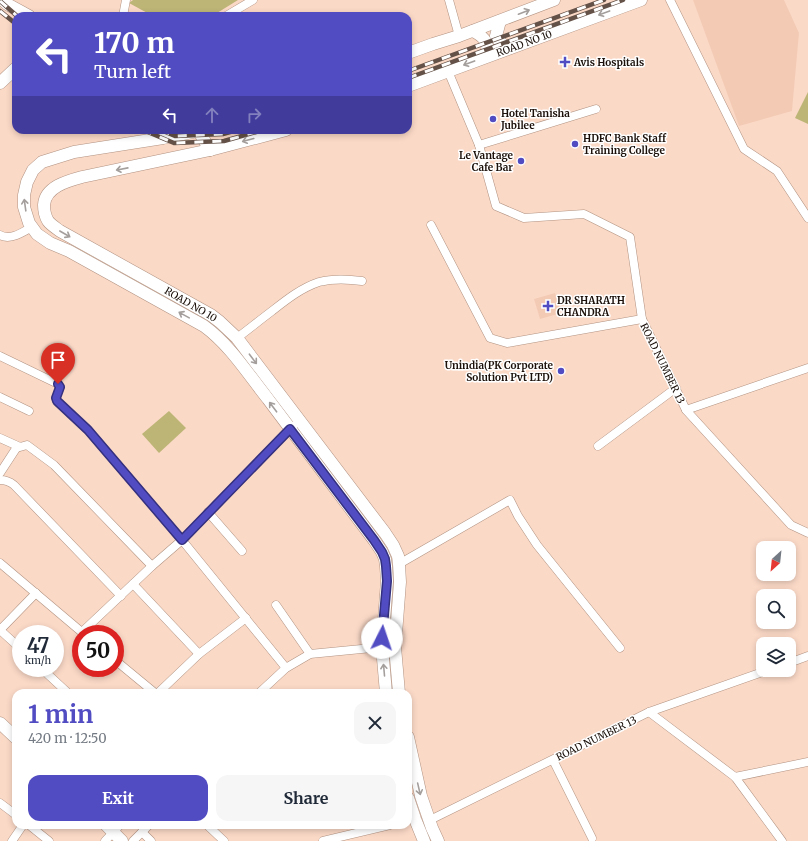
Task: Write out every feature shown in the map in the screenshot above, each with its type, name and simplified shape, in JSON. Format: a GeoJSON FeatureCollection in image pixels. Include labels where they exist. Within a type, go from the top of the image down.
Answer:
{"type":"FeatureCollection","features":[{"type":"Feature","properties":{"kind":"main road"},"geometry":{"type":"LineString","coordinates":[[3,0],[7,4],[22,12]]}},
{"type":"Feature","properties":{"kind":"main road"},"geometry":{"type":"LineString","coordinates":[[412,52],[473,31],[554,0]]}},
{"type":"Feature","properties":{"kind":"main road","name":"ROAD NO 10"},"geometry":{"type":"LineString","coordinates":[[412,84],[641,0]]}},
{"type":"Feature","properties":{"kind":"main road"},"geometry":{"type":"LineString","coordinates":[[500,21],[496,36],[502,45],[510,48]]}},
{"type":"Feature","properties":{"kind":"main road"},"geometry":{"type":"LineString","coordinates":[[473,31],[482,36],[485,40],[487,46],[485,57]]}},
{"type":"Feature","properties":{"kind":"main road"},"geometry":{"type":"LineString","coordinates":[[0,83],[12,72]]}},
{"type":"Feature","properties":{"kind":"main road","name":"ROAD NO 10"},"geometry":{"type":"LineString","coordinates":[[182,134],[74,152],[42,162],[33,170],[27,182],[24,195],[24,207],[29,223],[37,234],[50,243],[204,326],[231,352],[290,429],[374,540],[385,559],[387,581],[382,647],[386,689]]}},
{"type":"Feature","properties":{"kind":"main road"},"geometry":{"type":"LineString","coordinates":[[202,134],[210,150]]}},
{"type":"Feature","properties":{"kind":"main road","name":"ROAD NO 10"},"geometry":{"type":"LineString","coordinates":[[271,134],[210,150],[82,177],[63,183],[51,190],[44,200],[44,211],[48,221],[60,231],[211,315],[237,338],[385,533],[398,556],[399,564],[400,582],[395,647],[399,689]]}},
{"type":"Feature","properties":{"kind":"main road"},"geometry":{"type":"LineString","coordinates":[[0,723],[12,734]]}},
{"type":"Feature","properties":{"kind":"main road"},"geometry":{"type":"LineString","coordinates":[[412,755],[421,796],[438,841]]}},
{"type":"Feature","properties":{"kind":"main road"},"geometry":{"type":"LineString","coordinates":[[412,822],[424,841]]}},
{"type":"Feature","properties":{"kind":"main road"},"geometry":{"type":"LineString","coordinates":[[114,829],[122,841]]}},
{"type":"Feature","properties":{"kind":"street"},"geometry":{"type":"LineString","coordinates":[[124,12],[126,0]]}},
{"type":"Feature","properties":{"kind":"street"},"geometry":{"type":"LineString","coordinates":[[233,12],[253,0]]}},
{"type":"Feature","properties":{"kind":"street"},"geometry":{"type":"LineString","coordinates":[[449,0],[459,36]]}},
{"type":"Feature","properties":{"kind":"street"},"geometry":{"type":"LineString","coordinates":[[670,0],[744,149],[777,171],[808,218]]}},
{"type":"Feature","properties":{"kind":"street","name":"ROAD NUMBER 13"},"geometry":{"type":"LineString","coordinates":[[448,71],[480,144],[496,206],[524,218],[584,214],[630,237],[642,319],[686,410],[791,525],[808,533]]}},
{"type":"Feature","properties":{"kind":"street"},"geometry":{"type":"LineString","coordinates":[[480,144],[596,109]]}},
{"type":"Feature","properties":{"kind":"street"},"geometry":{"type":"LineString","coordinates":[[431,225],[490,338],[507,343],[642,319]]}},
{"type":"Feature","properties":{"kind":"street"},"geometry":{"type":"LineString","coordinates":[[1,237],[16,235],[32,227]]}},
{"type":"Feature","properties":{"kind":"street"},"geometry":{"type":"LineString","coordinates":[[237,338],[285,301],[306,287],[320,282],[334,280],[346,279],[362,281]]}},
{"type":"Feature","properties":{"kind":"street"},"geometry":{"type":"LineString","coordinates":[[0,356],[58,384],[60,387],[56,398],[57,401],[88,430],[182,540],[286,668]]}},
{"type":"Feature","properties":{"kind":"street"},"geometry":{"type":"LineString","coordinates":[[686,410],[808,368]]}},
{"type":"Feature","properties":{"kind":"street"},"geometry":{"type":"LineString","coordinates":[[598,446],[676,388]]}},
{"type":"Feature","properties":{"kind":"street"},"geometry":{"type":"LineString","coordinates":[[0,397],[29,411]]}},
{"type":"Feature","properties":{"kind":"street"},"geometry":{"type":"LineString","coordinates":[[91,625],[152,566],[182,540],[300,420]]}},
{"type":"Feature","properties":{"kind":"street"},"geometry":{"type":"LineString","coordinates":[[0,438],[20,448],[27,445],[54,465],[152,566]]}},
{"type":"Feature","properties":{"kind":"street"},"geometry":{"type":"LineString","coordinates":[[0,472],[17,447]]}},
{"type":"Feature","properties":{"kind":"street"},"geometry":{"type":"LineString","coordinates":[[0,480],[10,482],[14,485],[121,596]]}},
{"type":"Feature","properties":{"kind":"street"},"geometry":{"type":"LineString","coordinates":[[399,564],[510,500],[518,516],[537,544],[620,648]]}},
{"type":"Feature","properties":{"kind":"street"},"geometry":{"type":"LineString","coordinates":[[208,512],[242,551]]}},
{"type":"Feature","properties":{"kind":"street"},"geometry":{"type":"LineString","coordinates":[[0,564],[74,625]]}},
{"type":"Feature","properties":{"kind":"street"},"geometry":{"type":"LineString","coordinates":[[133,584],[199,654]]}},
{"type":"Feature","properties":{"kind":"street"},"geometry":{"type":"LineString","coordinates":[[12,641],[0,630],[36,593]]}},
{"type":"Feature","properties":{"kind":"street"},"geometry":{"type":"LineString","coordinates":[[276,604],[310,654]]}},
{"type":"Feature","properties":{"kind":"street"},"geometry":{"type":"LineString","coordinates":[[161,689],[199,654],[246,618]]}},
{"type":"Feature","properties":{"kind":"street"},"geometry":{"type":"LineString","coordinates":[[263,689],[286,668],[310,654],[382,647]]}},
{"type":"Feature","properties":{"kind":"street"},"geometry":{"type":"LineString","coordinates":[[796,660],[808,656]]}},
{"type":"Feature","properties":{"kind":"street"},"geometry":{"type":"LineString","coordinates":[[124,667],[152,689]]}},
{"type":"Feature","properties":{"kind":"street","name":"ROAD NUMBER 13"},"geometry":{"type":"LineString","coordinates":[[430,820],[649,712],[756,674]]}},
{"type":"Feature","properties":{"kind":"street"},"geometry":{"type":"LineString","coordinates":[[51,677],[64,689]]}},
{"type":"Feature","properties":{"kind":"street"},"geometry":{"type":"LineString","coordinates":[[649,712],[736,776],[782,841]]}},
{"type":"Feature","properties":{"kind":"street"},"geometry":{"type":"LineString","coordinates":[[552,760],[592,838]]}},
{"type":"Feature","properties":{"kind":"street"},"geometry":{"type":"LineString","coordinates":[[736,776],[808,762]]}},
{"type":"Feature","properties":{"kind":"street"},"geometry":{"type":"LineString","coordinates":[[0,803],[12,812]]}},
{"type":"Feature","properties":{"kind":"street"},"geometry":{"type":"LineString","coordinates":[[12,841],[20,829]]}},
{"type":"Feature","properties":{"kind":"street"},"geometry":{"type":"LineString","coordinates":[[34,829],[49,841]]}},
{"type":"Feature","properties":{"kind":"street"},"geometry":{"type":"LineString","coordinates":[[104,841],[112,829]]}},
{"type":"Feature","properties":{"kind":"street"},"geometry":{"type":"LineString","coordinates":[[133,841],[145,829]]}},
{"type":"Feature","properties":{"kind":"street"},"geometry":{"type":"LineString","coordinates":[[211,829],[224,841]]}},
{"type":"Feature","properties":{"kind":"street"},"geometry":{"type":"LineString","coordinates":[[323,841],[373,829]]}},
{"type":"Feature","properties":{"kind":"street"},"geometry":{"type":"LineString","coordinates":[[142,832],[151,841]]}},
{"type":"Feature","properties":{"kind":"shaded area"},"geometry":{"type":"Polygon","coordinates":[[[133,0],[238,0],[219,12],[146,12],[129,3],[133,0]]]}},
{"type":"Feature","properties":{"kind":"shaded area"},"geometry":{"type":"Polygon","coordinates":[[[693,0],[784,0],[799,33],[792,111],[739,126],[693,0]]]}},
{"type":"Feature","properties":{"kind":"shaded area"},"geometry":{"type":"Polygon","coordinates":[[[808,92],[808,124],[795,118],[808,92]]]}},
{"type":"Feature","properties":{"kind":"shaded area","name":"DR SHARATH CHANDRA"},"geometry":{"type":"Polygon","coordinates":[[[555,293],[561,313],[540,319],[534,299],[555,293]]]}},
{"type":"Feature","properties":{"kind":"shaded area"},"geometry":{"type":"Polygon","coordinates":[[[169,411],[186,428],[159,453],[142,434],[169,411]]]}},
{"type":"Feature","properties":{"kind":"railway"},"geometry":{"type":"LineString","coordinates":[[412,70],[604,0]]}},
{"type":"Feature","properties":{"kind":"railway"},"geometry":{"type":"LineString","coordinates":[[412,77],[623,0]]}},
{"type":"Feature","properties":{"kind":"railway"},"geometry":{"type":"LineString","coordinates":[[0,1],[12,12]]}},
{"type":"Feature","properties":{"kind":"railway"},"geometry":{"type":"LineString","coordinates":[[0,11],[12,21]]}},
{"type":"Feature","properties":{"kind":"railway"},"geometry":{"type":"LineString","coordinates":[[153,134],[174,143],[224,141],[249,134]]}},
{"type":"Feature","properties":{"kind":"railway"},"geometry":{"type":"LineString","coordinates":[[170,134],[175,136],[223,134]]}},
{"type":"Feature","properties":{"kind":"place","name":"Avis Hospitals"},"geometry":{"type":"Point","coordinates":[565,62]}},
{"type":"Feature","properties":{"kind":"place","name":"Hotel Tanisha Jubilee"},"geometry":{"type":"Point","coordinates":[493,119]}},
{"type":"Feature","properties":{"kind":"place","name":"HDFC Bank Staff Training College"},"geometry":{"type":"Point","coordinates":[575,144]}},
{"type":"Feature","properties":{"kind":"place","name":"Le Vantage Cafe Bar"},"geometry":{"type":"Point","coordinates":[521,161]}},
{"type":"Feature","properties":{"kind":"place","name":"DR SHARATH CHANDRA"},"geometry":{"type":"Point","coordinates":[548,306]}},
{"type":"Feature","properties":{"kind":"place","name":"Unindia(PK Corporate Solution Pvt LTD)"},"geometry":{"type":"Point","coordinates":[561,371]}},
{"type":"Feature","properties":{"kind":"route"},"geometry":{"type":"LineString","coordinates":[[58,384],[60,387],[56,398],[57,401],[88,430],[182,540],[290,429],[382,552],[385,559],[387,581],[382,638]]}}]}
